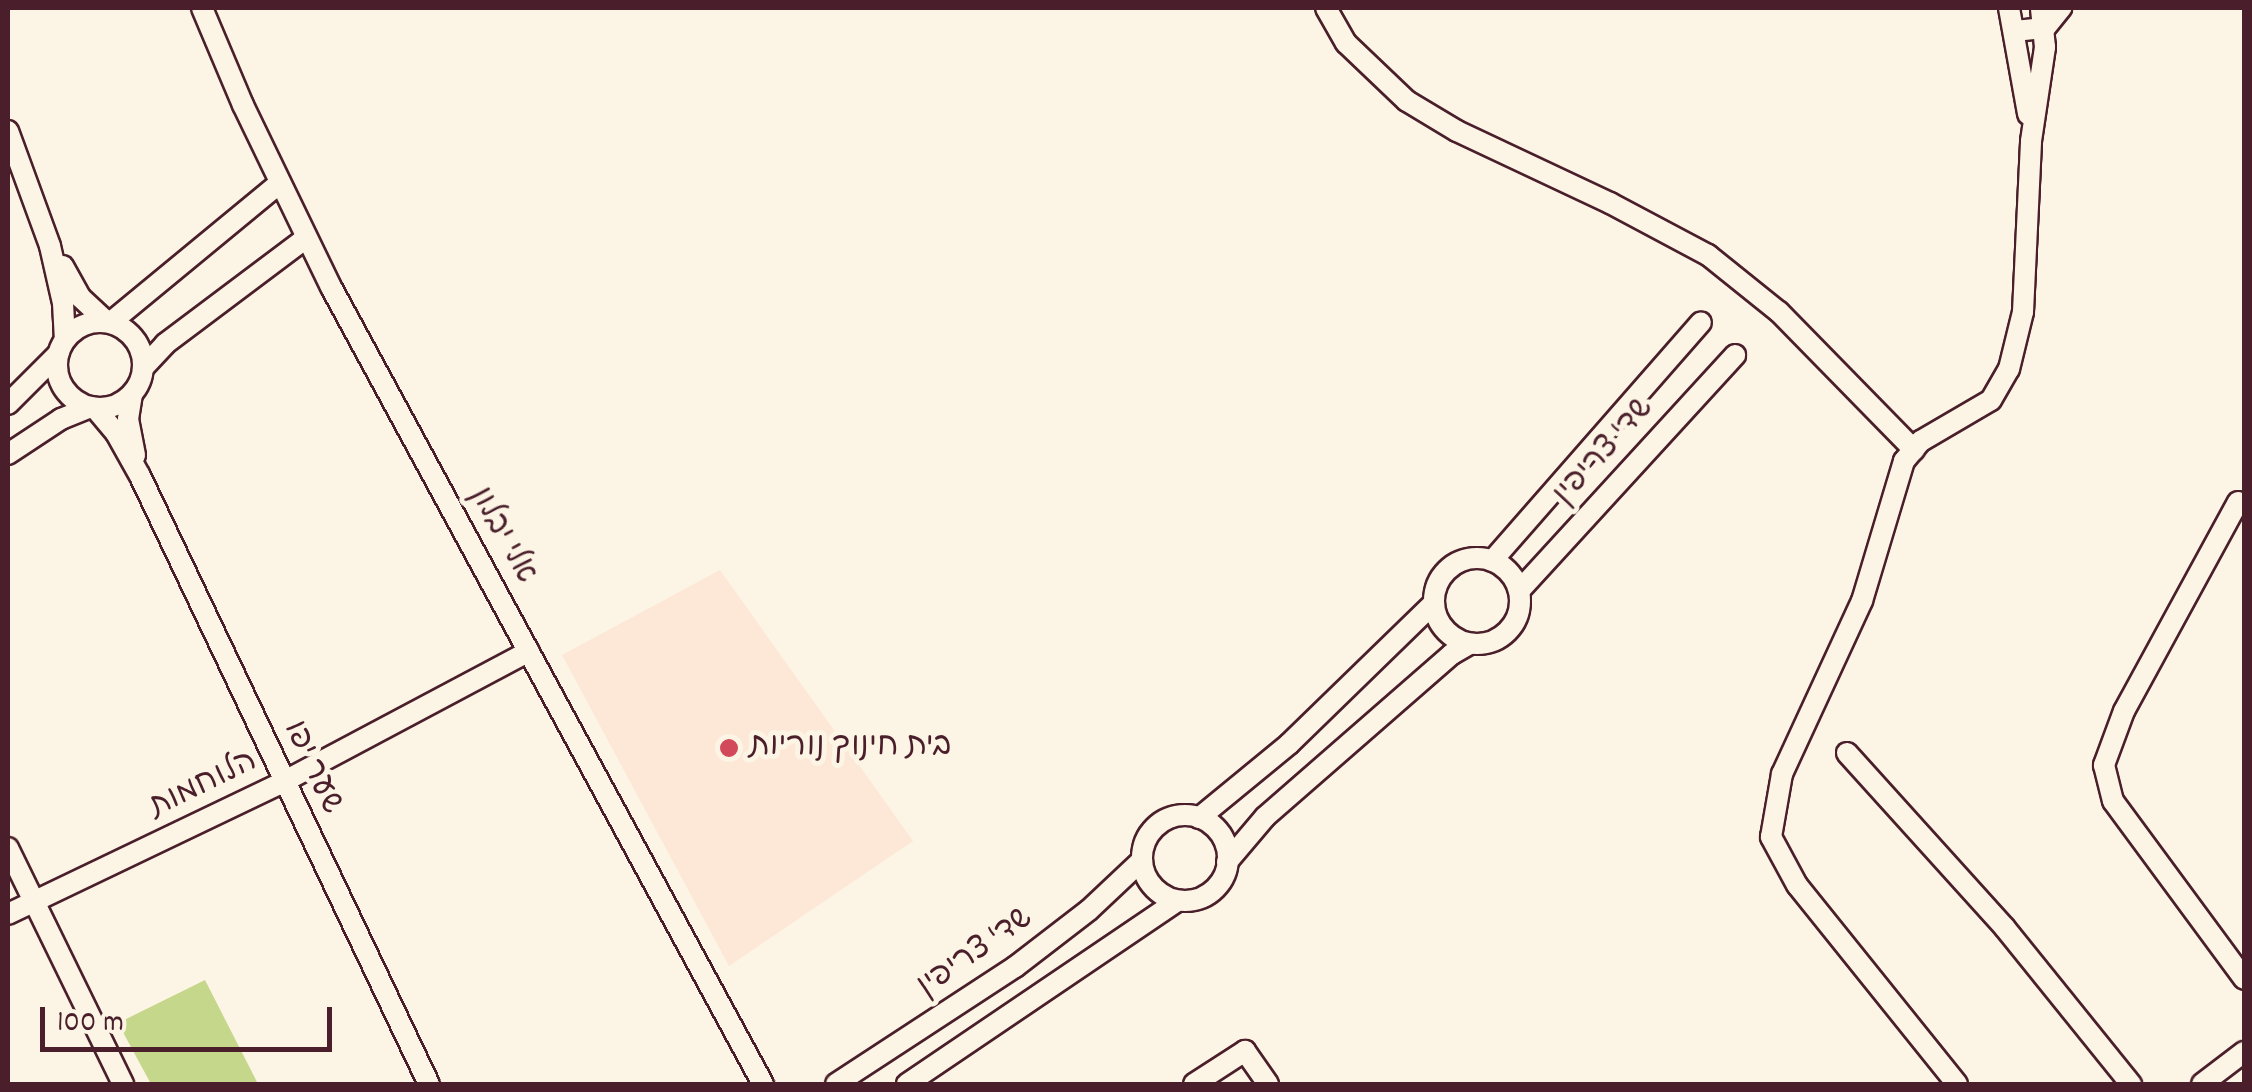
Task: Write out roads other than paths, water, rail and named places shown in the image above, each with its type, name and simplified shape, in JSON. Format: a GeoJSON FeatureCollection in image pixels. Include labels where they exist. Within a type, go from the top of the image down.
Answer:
{"type":"FeatureCollection","features":[{"type":"Feature","properties":{"kind":"street","name":"אלי יבלון"},"geometry":{"type":"LineString","coordinates":[[202,8],[306,238],[763,1084]]}},
{"type":"Feature","properties":{"kind":"street"},"geometry":{"type":"LineString","coordinates":[[1326,8],[1346,43],[1406,101],[1458,132],[1610,203],[1708,256],[1779,312],[1914,450]]}},
{"type":"Feature","properties":{"kind":"street"},"geometry":{"type":"LineString","coordinates":[[2009,8],[2031,140]]}},
{"type":"Feature","properties":{"kind":"street"},"geometry":{"type":"LineString","coordinates":[[2015,32],[2061,8]]}},
{"type":"Feature","properties":{"kind":"street"},"geometry":{"type":"LineString","coordinates":[[1956,1084],[1797,885],[1771,838],[1782,774],[1862,601],[1904,462],[1914,450],[1991,400],[2009,369],[2022,312],[2031,140],[2043,18]]}},
{"type":"Feature","properties":{"kind":"street"},"geometry":{"type":"LineString","coordinates":[[8,131],[44,229],[63,303],[64,390],[93,408]]}},
{"type":"Feature","properties":{"kind":"street"},"geometry":{"type":"LineString","coordinates":[[8,404],[88,322],[108,322],[280,183]]}},
{"type":"Feature","properties":{"kind":"street"},"geometry":{"type":"LineString","coordinates":[[44,229],[80,298],[135,340],[143,368]]}},
{"type":"Feature","properties":{"kind":"street"},"geometry":{"type":"LineString","coordinates":[[8,454],[61,419],[118,404],[132,394],[143,368],[165,344],[306,238]]}},
{"type":"Feature","properties":{"kind":"street","name":"שד' צריפין"},"geometry":{"type":"LineString","coordinates":[[1492,561],[1701,322]]}},
{"type":"Feature","properties":{"kind":"street","name":"שד' צריפין"},"geometry":{"type":"LineString","coordinates":[[1519,591],[1735,354]]}},
{"type":"Feature","properties":{"kind":"street","name":"שער יפו"},"geometry":{"type":"LineString","coordinates":[[132,394],[128,419],[140,476]]}},
{"type":"Feature","properties":{"kind":"street","name":"שער יפו"},"geometry":{"type":"LineString","coordinates":[[93,408],[140,476],[429,1084]]}},
{"type":"Feature","properties":{"kind":"street"},"geometry":{"type":"LineString","coordinates":[[2238,502],[2124,711],[2104,765],[2113,801],[2244,979]]}},
{"type":"Feature","properties":{"kind":"street"},"geometry":{"type":"LineString","coordinates":[[1228,862],[1221,835],[1199,818],[1186,815],[1159,824],[1143,846],[1142,860],[1152,887],[1177,901],[1205,896],[1224,876],[1228,862],[1265,817],[1452,654],[1470,644],[1498,639],[1509,630],[1517,618],[1519,591],[1504,568],[1478,558],[1452,566],[1436,588],[1434,603],[1445,630],[1470,644]]}},
{"type":"Feature","properties":{"kind":"street"},"geometry":{"type":"LineString","coordinates":[[1199,818],[1288,744],[1434,603]]}},
{"type":"Feature","properties":{"kind":"street","name":"הלוחמות"},"geometry":{"type":"LineString","coordinates":[[8,914],[285,781],[530,651]]}},
{"type":"Feature","properties":{"kind":"street"},"geometry":{"type":"LineString","coordinates":[[1848,752],[2006,928],[2131,1084]]}},
{"type":"Feature","properties":{"kind":"street"},"geometry":{"type":"LineString","coordinates":[[8,848],[123,1084]]}},
{"type":"Feature","properties":{"kind":"street","name":"שד' צריפין"},"geometry":{"type":"LineString","coordinates":[[836,1084],[1014,967],[1089,910],[1142,860]]}},
{"type":"Feature","properties":{"kind":"street","name":"שד' צריפין"},"geometry":{"type":"LineString","coordinates":[[907,1084],[1177,901]]}},
{"type":"Feature","properties":{"kind":"street"},"geometry":{"type":"LineString","coordinates":[[1194,1084],[1244,1051],[1268,1084]]}},
{"type":"Feature","properties":{"kind":"street"},"geometry":{"type":"LineString","coordinates":[[2202,1084],[2244,1052]]}},
{"type":"Feature","properties":{"kind":"place","name":"בית חינוך נוריות"},"geometry":{"type":"Point","coordinates":[729,748]}}]}
